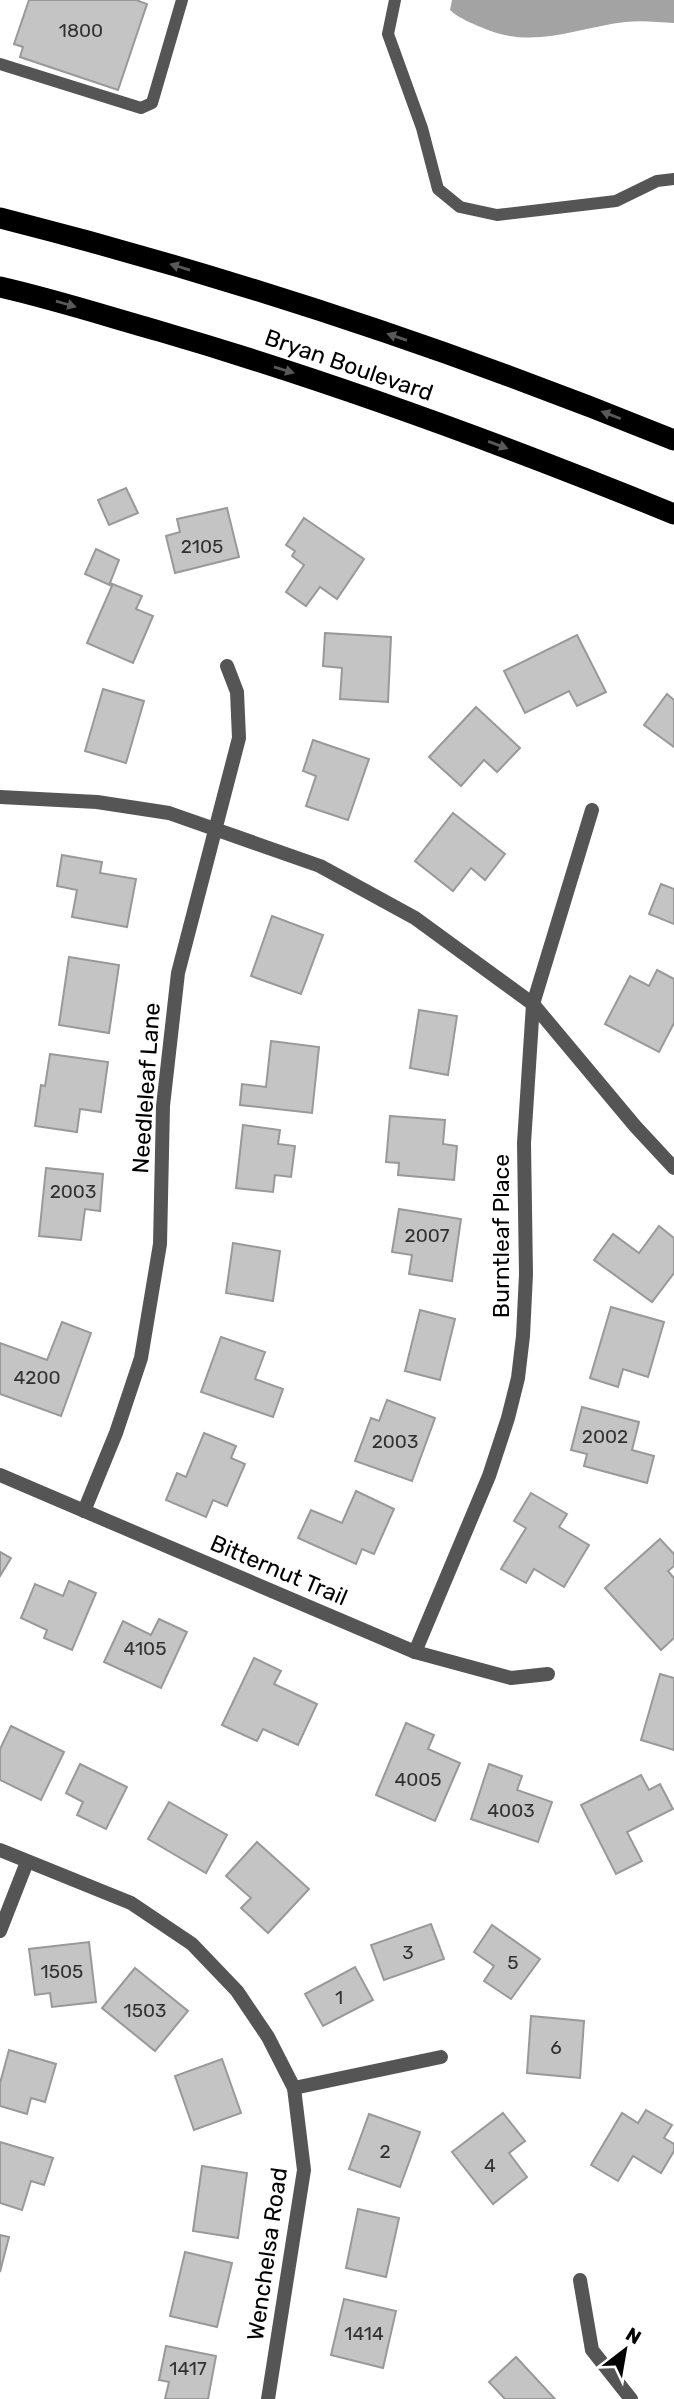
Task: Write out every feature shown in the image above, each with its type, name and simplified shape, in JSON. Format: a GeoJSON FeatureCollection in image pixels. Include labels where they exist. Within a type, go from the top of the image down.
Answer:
{"type":"FeatureCollection","features":[{"type":"Feature","properties":{"kind":"highway","name":"Bryan Boulevard"},"geometry":{"type":"LineString","coordinates":[[0,218],[110,246],[338,316],[453,356],[674,440]]}},
{"type":"Feature","properties":{"kind":"highway","name":"Bryan Boulevard"},"geometry":{"type":"LineString","coordinates":[[0,287],[197,342],[312,379],[538,460],[674,514]]}},
{"type":"Feature","properties":{"kind":"street","name":"Needleleaf Lane"},"geometry":{"type":"LineString","coordinates":[[83,1511],[116,1433],[141,1358],[160,1244],[163,1106],[178,973],[239,738],[237,692],[227,666]]}},
{"type":"Feature","properties":{"kind":"street"},"geometry":{"type":"LineString","coordinates":[[0,797],[109,804],[169,813],[320,866],[415,918],[533,1004],[635,1126],[674,1168]]}},
{"type":"Feature","properties":{"kind":"street","name":"Burntleaf Place"},"geometry":{"type":"LineString","coordinates":[[415,1652],[489,1476],[508,1418],[517,1378],[523,1336],[526,1274],[524,1143],[533,1004],[592,810]]}},
{"type":"Feature","properties":{"kind":"street","name":"Bitternut Trail"},"geometry":{"type":"LineString","coordinates":[[0,1475],[415,1652],[511,1678],[548,1674]]}},
{"type":"Feature","properties":{"kind":"street","name":"Wenchelsa Road"},"geometry":{"type":"LineString","coordinates":[[0,1850],[131,1903],[192,1944],[237,1991],[268,2038],[294,2088],[304,2170],[268,2399]]}},
{"type":"Feature","properties":{"kind":"street"},"geometry":{"type":"LineString","coordinates":[[0,1931],[27,1863]]}},
{"type":"Feature","properties":{"kind":"street"},"geometry":{"type":"LineString","coordinates":[[294,2088],[442,2057]]}},
{"type":"Feature","properties":{"kind":"street"},"geometry":{"type":"LineString","coordinates":[[580,2280],[592,2350],[631,2399]]}},
{"type":"Feature","properties":{"kind":"lane"},"geometry":{"type":"LineString","coordinates":[[0,64],[141,108],[152,103],[182,0]]}},
{"type":"Feature","properties":{"kind":"lane"},"geometry":{"type":"LineString","coordinates":[[395,0],[388,34],[422,128],[438,189],[460,207],[497,215],[616,201],[657,181],[674,179]]}},
{"type":"Feature","properties":{"kind":"shaded area"},"geometry":{"type":"Polygon","coordinates":[[[452,0],[674,0],[674,23],[631,21],[554,36],[519,37],[483,28],[462,18],[450,10],[452,0]]]}},
{"type":"Feature","properties":{"kind":"building"},"geometry":{"type":"Polygon","coordinates":[[[29,0],[136,0],[147,4],[118,90],[20,57],[23,47],[14,44],[29,0]]]}},
{"type":"Feature","properties":{"kind":"building"},"geometry":{"type":"Polygon","coordinates":[[[126,488],[138,513],[109,525],[98,500],[126,488]]]}},
{"type":"Feature","properties":{"kind":"building"},"geometry":{"type":"Polygon","coordinates":[[[227,508],[239,557],[175,573],[166,536],[180,532],[177,519],[227,508]]]}},
{"type":"Feature","properties":{"kind":"building"},"geometry":{"type":"Polygon","coordinates":[[[304,518],[364,559],[337,599],[320,587],[306,606],[286,592],[304,565],[292,556],[295,551],[286,545],[304,518]]]}},
{"type":"Feature","properties":{"kind":"building"},"geometry":{"type":"Polygon","coordinates":[[[96,549],[119,560],[110,583],[142,596],[136,609],[153,616],[133,663],[87,643],[112,586],[85,574],[96,549]]]}},
{"type":"Feature","properties":{"kind":"building"},"geometry":{"type":"Polygon","coordinates":[[[325,633],[391,637],[388,702],[340,699],[342,668],[323,666],[325,633]]]}},
{"type":"Feature","properties":{"kind":"building"},"geometry":{"type":"Polygon","coordinates":[[[577,635],[606,692],[577,706],[569,691],[525,713],[504,671],[577,635]]]}},
{"type":"Feature","properties":{"kind":"building"},"geometry":{"type":"Polygon","coordinates":[[[103,689],[144,701],[126,763],[85,751],[103,689]]]}},
{"type":"Feature","properties":{"kind":"building"},"geometry":{"type":"Polygon","coordinates":[[[667,694],[674,700],[674,747],[644,725],[667,694]]]}},
{"type":"Feature","properties":{"kind":"building"},"geometry":{"type":"Polygon","coordinates":[[[476,707],[520,748],[497,772],[484,760],[461,786],[429,757],[476,707]]]}},
{"type":"Feature","properties":{"kind":"building"},"geometry":{"type":"Polygon","coordinates":[[[313,740],[369,759],[348,820],[306,806],[316,776],[303,771],[313,740]]]}},
{"type":"Feature","properties":{"kind":"building"},"geometry":{"type":"Polygon","coordinates":[[[453,813],[505,854],[485,880],[471,868],[453,891],[415,861],[453,813]]]}},
{"type":"Feature","properties":{"kind":"building"},"geometry":{"type":"Polygon","coordinates":[[[62,855],[102,862],[100,873],[136,879],[127,927],[72,917],[77,890],[57,886],[62,855]]]}},
{"type":"Feature","properties":{"kind":"building"},"geometry":{"type":"Polygon","coordinates":[[[661,884],[674,889],[674,924],[649,914],[661,884]]]}},
{"type":"Feature","properties":{"kind":"building"},"geometry":{"type":"Polygon","coordinates":[[[272,916],[323,935],[301,994],[251,976],[272,916]]]}},
{"type":"Feature","properties":{"kind":"building"},"geometry":{"type":"Polygon","coordinates":[[[69,957],[119,965],[109,1033],[59,1025],[69,957]]]}},
{"type":"Feature","properties":{"kind":"building"},"geometry":{"type":"Polygon","coordinates":[[[657,970],[674,979],[674,1023],[659,1052],[605,1024],[630,976],[649,986],[657,970]]]}},
{"type":"Feature","properties":{"kind":"building"},"geometry":{"type":"Polygon","coordinates":[[[419,1010],[457,1016],[448,1075],[410,1068],[419,1010]]]}},
{"type":"Feature","properties":{"kind":"building"},"geometry":{"type":"Polygon","coordinates":[[[271,1041],[319,1047],[312,1113],[240,1105],[242,1084],[266,1087],[271,1041]]]}},
{"type":"Feature","properties":{"kind":"building"},"geometry":{"type":"Polygon","coordinates":[[[50,1054],[108,1062],[101,1112],[80,1109],[77,1132],[35,1126],[41,1085],[45,1086],[50,1054]]]}},
{"type":"Feature","properties":{"kind":"building"},"geometry":{"type":"Polygon","coordinates":[[[390,1116],[445,1120],[443,1144],[457,1146],[454,1180],[398,1175],[399,1163],[386,1162],[390,1116]]]}},
{"type":"Feature","properties":{"kind":"building"},"geometry":{"type":"Polygon","coordinates":[[[243,1125],[280,1130],[278,1144],[295,1146],[291,1177],[275,1175],[273,1192],[236,1188],[243,1125]]]}},
{"type":"Feature","properties":{"kind":"building"},"geometry":{"type":"Polygon","coordinates":[[[46,1168],[103,1174],[100,1211],[85,1209],[81,1240],[39,1236],[46,1168]]]}},
{"type":"Feature","properties":{"kind":"building"},"geometry":{"type":"Polygon","coordinates":[[[399,1209],[461,1219],[452,1281],[409,1274],[412,1255],[392,1252],[399,1209]]]}},
{"type":"Feature","properties":{"kind":"building"},"geometry":{"type":"Polygon","coordinates":[[[659,1226],[674,1238],[674,1273],[652,1302],[594,1260],[613,1234],[639,1253],[659,1226]]]}},
{"type":"Feature","properties":{"kind":"building"},"geometry":{"type":"Polygon","coordinates":[[[233,1243],[280,1251],[273,1301],[226,1293],[233,1243]]]}},
{"type":"Feature","properties":{"kind":"building"},"geometry":{"type":"Polygon","coordinates":[[[611,1307],[664,1322],[648,1377],[623,1369],[618,1387],[590,1378],[611,1307]]]}},
{"type":"Feature","properties":{"kind":"building"},"geometry":{"type":"Polygon","coordinates":[[[420,1310],[455,1319],[440,1380],[405,1371],[420,1310]]]}},
{"type":"Feature","properties":{"kind":"building"},"geometry":{"type":"Polygon","coordinates":[[[62,1322],[91,1333],[61,1416],[0,1394],[0,1343],[47,1360],[62,1322]]]}},
{"type":"Feature","properties":{"kind":"building"},"geometry":{"type":"Polygon","coordinates":[[[221,1337],[265,1352],[255,1379],[283,1389],[273,1417],[201,1392],[221,1337]]]}},
{"type":"Feature","properties":{"kind":"building"},"geometry":{"type":"Polygon","coordinates":[[[387,1400],[435,1418],[412,1481],[355,1461],[371,1418],[379,1421],[387,1400]]]}},
{"type":"Feature","properties":{"kind":"building"},"geometry":{"type":"Polygon","coordinates":[[[582,1407],[639,1422],[632,1450],[654,1456],[647,1483],[584,1466],[587,1454],[571,1450],[582,1407]]]}},
{"type":"Feature","properties":{"kind":"building"},"geometry":{"type":"Polygon","coordinates":[[[204,1433],[236,1446],[231,1458],[245,1464],[227,1506],[213,1500],[206,1517],[166,1500],[177,1473],[186,1477],[204,1433]]]}},
{"type":"Feature","properties":{"kind":"building"},"geometry":{"type":"Polygon","coordinates":[[[356,1491],[394,1509],[374,1554],[362,1549],[356,1564],[298,1538],[311,1510],[342,1523],[356,1491]]]}},
{"type":"Feature","properties":{"kind":"building"},"geometry":{"type":"Polygon","coordinates":[[[531,1493],[567,1514],[559,1527],[589,1545],[564,1587],[534,1569],[526,1583],[501,1569],[526,1528],[514,1521],[531,1493]]]}},
{"type":"Feature","properties":{"kind":"building"},"geometry":{"type":"Polygon","coordinates":[[[660,1539],[674,1554],[674,1566],[668,1571],[674,1578],[674,1638],[661,1650],[605,1588],[660,1539]]]}},
{"type":"Feature","properties":{"kind":"building"},"geometry":{"type":"Polygon","coordinates":[[[0,1552],[11,1558],[0,1576],[0,1552]]]}},
{"type":"Feature","properties":{"kind":"building"},"geometry":{"type":"Polygon","coordinates":[[[69,1581],[96,1593],[72,1650],[44,1638],[47,1630],[21,1618],[35,1584],[63,1596],[69,1581]]]}},
{"type":"Feature","properties":{"kind":"building"},"geometry":{"type":"Polygon","coordinates":[[[159,1619],[187,1632],[161,1688],[104,1662],[123,1621],[151,1635],[159,1619]]]}},
{"type":"Feature","properties":{"kind":"building"},"geometry":{"type":"Polygon","coordinates":[[[254,1658],[281,1671],[274,1684],[317,1704],[298,1745],[263,1729],[257,1741],[222,1725],[254,1658]]]}},
{"type":"Feature","properties":{"kind":"building"},"geometry":{"type":"Polygon","coordinates":[[[660,1674],[674,1678],[674,1750],[641,1740],[660,1674]]]}},
{"type":"Feature","properties":{"kind":"building"},"geometry":{"type":"Polygon","coordinates":[[[406,1723],[434,1735],[428,1749],[460,1763],[435,1821],[376,1795],[406,1723]]]}},
{"type":"Feature","properties":{"kind":"building"},"geometry":{"type":"Polygon","coordinates":[[[11,1726],[64,1752],[41,1800],[0,1780],[0,1749],[11,1726]]]}},
{"type":"Feature","properties":{"kind":"building"},"geometry":{"type":"Polygon","coordinates":[[[80,1764],[127,1787],[106,1829],[77,1815],[83,1802],[66,1793],[80,1764]]]}},
{"type":"Feature","properties":{"kind":"building"},"geometry":{"type":"Polygon","coordinates":[[[489,1764],[522,1776],[517,1790],[552,1802],[538,1842],[471,1819],[489,1764]]]}},
{"type":"Feature","properties":{"kind":"building"},"geometry":{"type":"Polygon","coordinates":[[[641,1775],[649,1790],[660,1784],[673,1809],[627,1832],[642,1861],[616,1874],[581,1805],[641,1775]]]}},
{"type":"Feature","properties":{"kind":"building"},"geometry":{"type":"Polygon","coordinates":[[[169,1802],[227,1835],[206,1873],[148,1839],[169,1802]]]}},
{"type":"Feature","properties":{"kind":"building"},"geometry":{"type":"Polygon","coordinates":[[[257,1842],[309,1889],[268,1933],[241,1908],[251,1898],[226,1876],[257,1842]]]}},
{"type":"Feature","properties":{"kind":"building"},"geometry":{"type":"Polygon","coordinates":[[[431,1924],[444,1959],[384,1980],[371,1945],[431,1924]]]}},
{"type":"Feature","properties":{"kind":"building"},"geometry":{"type":"Polygon","coordinates":[[[492,1925],[540,1959],[511,1999],[484,1981],[494,1966],[474,1952],[492,1925]]]}},
{"type":"Feature","properties":{"kind":"building"},"geometry":{"type":"Polygon","coordinates":[[[89,1942],[96,2002],[52,2007],[50,1993],[35,1995],[29,1949],[89,1942]]]}},
{"type":"Feature","properties":{"kind":"building"},"geometry":{"type":"Polygon","coordinates":[[[355,1967],[373,2000],[323,2026],[305,1994],[355,1967]]]}},
{"type":"Feature","properties":{"kind":"building"},"geometry":{"type":"Polygon","coordinates":[[[135,1968],[188,2011],[155,2051],[102,2008],[135,1968]]]}},
{"type":"Feature","properties":{"kind":"building"},"geometry":{"type":"Polygon","coordinates":[[[531,2016],[584,2021],[580,2078],[527,2073],[531,2016]]]}},
{"type":"Feature","properties":{"kind":"building"},"geometry":{"type":"Polygon","coordinates":[[[9,2050],[56,2064],[45,2102],[31,2098],[27,2114],[0,2106],[0,2083],[9,2050]]]}},
{"type":"Feature","properties":{"kind":"building"},"geometry":{"type":"Polygon","coordinates":[[[222,2059],[241,2113],[194,2130],[175,2076],[222,2059]]]}},
{"type":"Feature","properties":{"kind":"building"},"geometry":{"type":"Polygon","coordinates":[[[646,2110],[672,2125],[664,2138],[674,2144],[674,2151],[661,2173],[633,2156],[618,2181],[591,2165],[622,2113],[638,2123],[646,2110]]]}},
{"type":"Feature","properties":{"kind":"building"},"geometry":{"type":"Polygon","coordinates":[[[503,2113],[525,2141],[509,2153],[527,2177],[493,2204],[452,2152],[503,2113]]]}},
{"type":"Feature","properties":{"kind":"building"},"geometry":{"type":"Polygon","coordinates":[[[369,2114],[420,2132],[400,2187],[349,2169],[369,2114]]]}},
{"type":"Feature","properties":{"kind":"building"},"geometry":{"type":"Polygon","coordinates":[[[0,2142],[53,2158],[44,2185],[31,2181],[22,2210],[0,2203],[0,2142]]]}},
{"type":"Feature","properties":{"kind":"building"},"geometry":{"type":"Polygon","coordinates":[[[202,2166],[247,2173],[238,2238],[193,2231],[202,2166]]]}},
{"type":"Feature","properties":{"kind":"building"},"geometry":{"type":"Polygon","coordinates":[[[358,2209],[399,2218],[386,2277],[346,2268],[358,2209]]]}},
{"type":"Feature","properties":{"kind":"building"},"geometry":{"type":"Polygon","coordinates":[[[0,2235],[9,2237],[0,2272],[0,2235]]]}},
{"type":"Feature","properties":{"kind":"building"},"geometry":{"type":"Polygon","coordinates":[[[185,2252],[232,2263],[217,2327],[170,2316],[185,2252]]]}},
{"type":"Feature","properties":{"kind":"building"},"geometry":{"type":"Polygon","coordinates":[[[344,2299],[396,2311],[383,2368],[331,2355],[344,2299]]]}},
{"type":"Feature","properties":{"kind":"building"},"geometry":{"type":"Polygon","coordinates":[[[166,2346],[216,2356],[208,2399],[165,2399],[169,2382],[159,2380],[166,2346]]]}},
{"type":"Feature","properties":{"kind":"building"},"geometry":{"type":"Polygon","coordinates":[[[516,2357],[555,2399],[505,2399],[489,2382],[516,2357]]]}}]}
